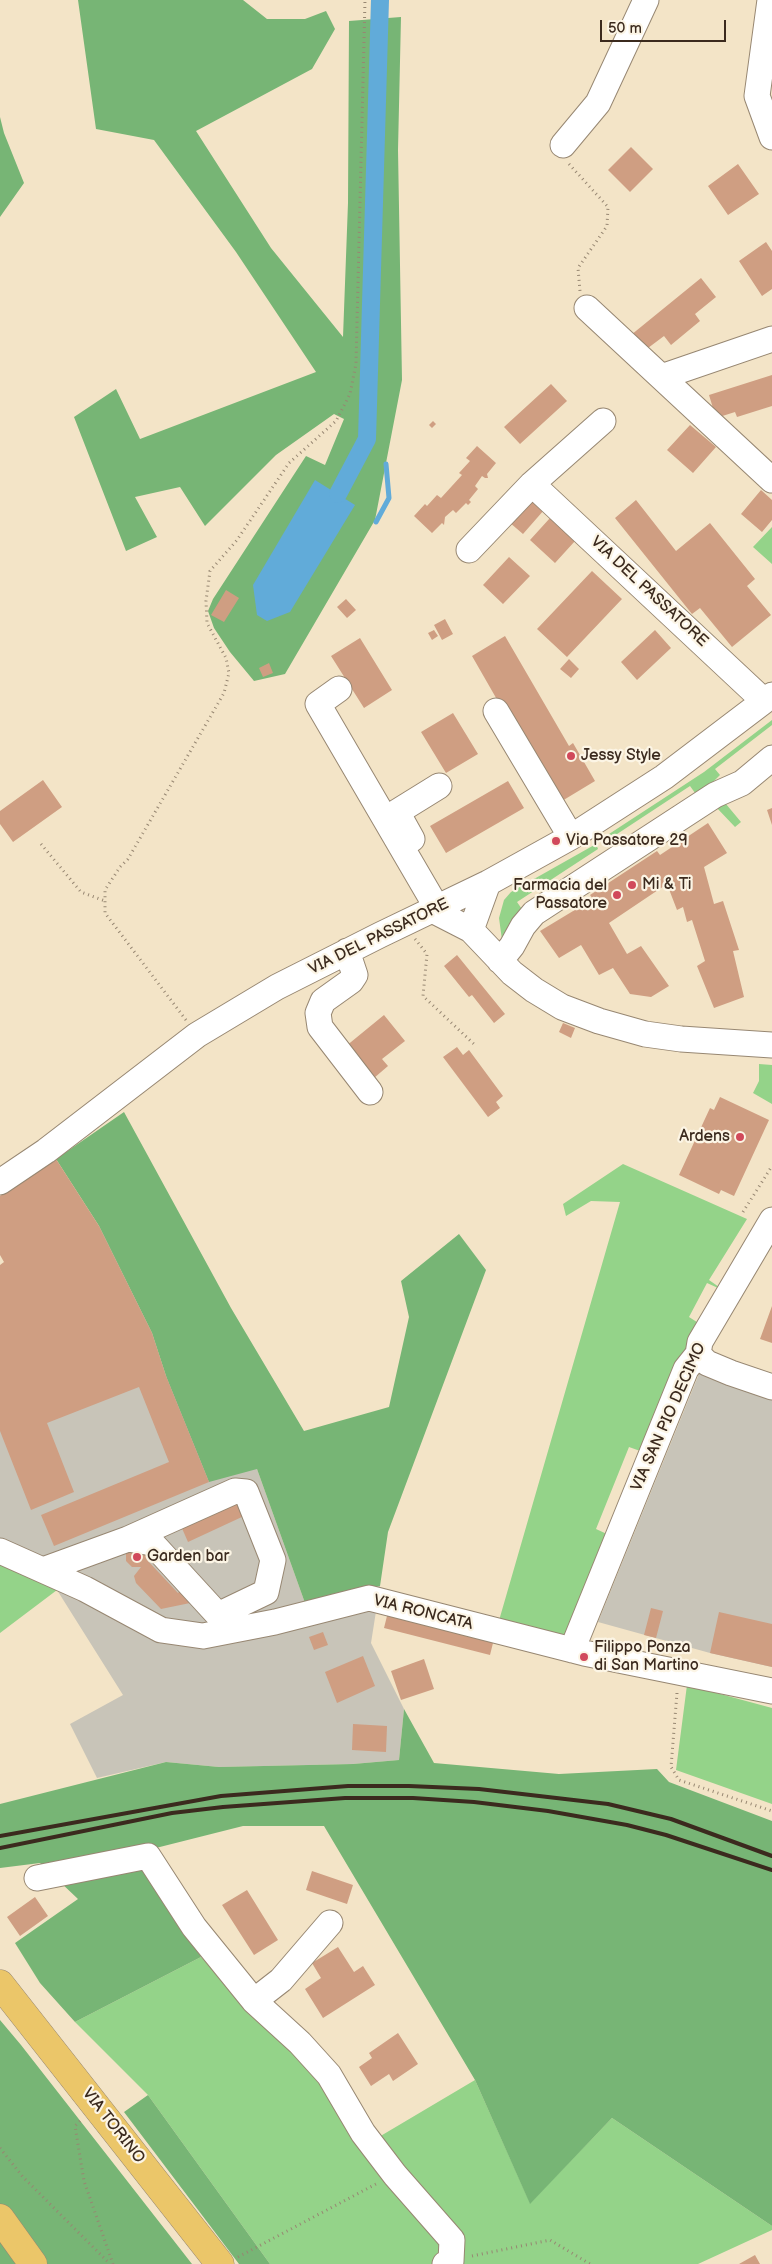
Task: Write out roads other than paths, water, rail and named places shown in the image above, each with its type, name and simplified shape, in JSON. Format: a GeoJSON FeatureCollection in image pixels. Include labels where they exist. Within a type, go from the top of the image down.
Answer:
{"type":"FeatureCollection","features":[{"type":"Feature","properties":{"kind":"main road","name":"VIA TORINO"},"geometry":{"type":"LineString","coordinates":[[2,1983],[95,2103],[228,2261]]}},
{"type":"Feature","properties":{"kind":"main road"},"geometry":{"type":"LineString","coordinates":[[0,2218],[33,2264]]}},
{"type":"Feature","properties":{"kind":"street"},"geometry":{"type":"LineString","coordinates":[[563,145],[598,103],[646,0]]}},
{"type":"Feature","properties":{"kind":"street"},"geometry":{"type":"LineString","coordinates":[[770,0],[757,96],[772,138]]}},
{"type":"Feature","properties":{"kind":"street"},"geometry":{"type":"LineString","coordinates":[[587,308],[772,480]]}},
{"type":"Feature","properties":{"kind":"street"},"geometry":{"type":"LineString","coordinates":[[667,375],[772,339]]}},
{"type":"Feature","properties":{"kind":"street"},"geometry":{"type":"LineString","coordinates":[[469,550],[532,484],[603,421]]}},
{"type":"Feature","properties":{"kind":"street","name":"VIA DEL PASSATORE"},"geometry":{"type":"LineString","coordinates":[[0,1182],[46,1151],[197,1035],[277,987],[488,883],[571,837],[664,777],[768,698],[532,484]]}},
{"type":"Feature","properties":{"kind":"street"},"geometry":{"type":"LineString","coordinates":[[340,689],[318,704],[439,907],[472,930],[500,960],[534,990],[562,1007],[599,1021],[645,1034],[681,1039],[772,1045]]}},
{"type":"Feature","properties":{"kind":"street"},"geometry":{"type":"LineString","coordinates":[[496,711],[571,837]]}},
{"type":"Feature","properties":{"kind":"street"},"geometry":{"type":"LineString","coordinates":[[500,960],[512,946],[522,926],[534,913],[715,795],[742,783],[772,758]]}},
{"type":"Feature","properties":{"kind":"street"},"geometry":{"type":"LineString","coordinates":[[439,786],[397,812],[439,907]]}},
{"type":"Feature","properties":{"kind":"street"},"geometry":{"type":"LineString","coordinates":[[472,930],[488,883]]}},
{"type":"Feature","properties":{"kind":"street"},"geometry":{"type":"LineString","coordinates":[[347,951],[355,975],[351,981],[323,1001],[318,1013],[320,1027],[370,1092]]}},
{"type":"Feature","properties":{"kind":"street","name":"VIA SAN PIO DECIMO"},"geometry":{"type":"LineString","coordinates":[[572,1650],[686,1369],[698,1354],[700,1342],[772,1220]]}},
{"type":"Feature","properties":{"kind":"street"},"geometry":{"type":"LineString","coordinates":[[698,1354],[707,1363],[772,1387]]}},
{"type":"Feature","properties":{"kind":"street"},"geometry":{"type":"LineString","coordinates":[[43,1570],[128,1538],[235,1491],[246,1492],[273,1560],[266,1592],[225,1623],[152,1542],[128,1538]]}},
{"type":"Feature","properties":{"kind":"street","name":"VIA RONCATA"},"geometry":{"type":"LineString","coordinates":[[0,1551],[85,1589],[162,1630],[203,1636],[225,1623],[275,1622],[369,1598],[572,1650],[772,1691]]}},
{"type":"Feature","properties":{"kind":"street"},"geometry":{"type":"LineString","coordinates":[[37,1878],[148,1856],[194,1927],[254,2001],[300,2043],[330,2075],[363,2133],[395,2175],[452,2240],[448,2262]]}},
{"type":"Feature","properties":{"kind":"street"},"geometry":{"type":"LineString","coordinates":[[254,2001],[281,1980],[330,1923]]}},
{"type":"Feature","properties":{"kind":"water"},"geometry":{"type":"Polygon","coordinates":[[[315,480],[355,505],[290,612],[267,621],[257,615],[253,585],[315,480]]]}},
{"type":"Feature","properties":{"kind":"waterway"},"geometry":{"type":"LineString","coordinates":[[338,494],[367,439],[380,0]]}},
{"type":"Feature","properties":{"kind":"waterway"},"geometry":{"type":"LineString","coordinates":[[376,522],[389,498],[386,464]]}},
{"type":"Feature","properties":{"kind":"railway"},"geometry":{"type":"LineString","coordinates":[[0,1836],[221,1796],[348,1786],[409,1786],[479,1789],[608,1804],[671,1819],[772,1856]]}},
{"type":"Feature","properties":{"kind":"railway"},"geometry":{"type":"LineString","coordinates":[[0,1848],[172,1813],[223,1807],[345,1798],[413,1798],[474,1802],[548,1811],[627,1825],[666,1835],[772,1870]]}},
{"type":"Feature","properties":{"kind":"place","name":"Jessy Style"},"geometry":{"type":"Point","coordinates":[571,756]}},
{"type":"Feature","properties":{"kind":"place","name":"Via Passatore 29"},"geometry":{"type":"Point","coordinates":[556,841]}},
{"type":"Feature","properties":{"kind":"place","name":"Mi & Ti"},"geometry":{"type":"Point","coordinates":[632,885]}},
{"type":"Feature","properties":{"kind":"place","name":"Farmacia del Passatore"},"geometry":{"type":"Point","coordinates":[617,895]}},
{"type":"Feature","properties":{"kind":"place","name":"Ardens"},"geometry":{"type":"Point","coordinates":[740,1137]}},
{"type":"Feature","properties":{"kind":"place","name":"Garden bar"},"geometry":{"type":"Point","coordinates":[137,1557]}},
{"type":"Feature","properties":{"kind":"place","name":"Filippo Ponza di San Martino"},"geometry":{"type":"Point","coordinates":[584,1657]}}]}
